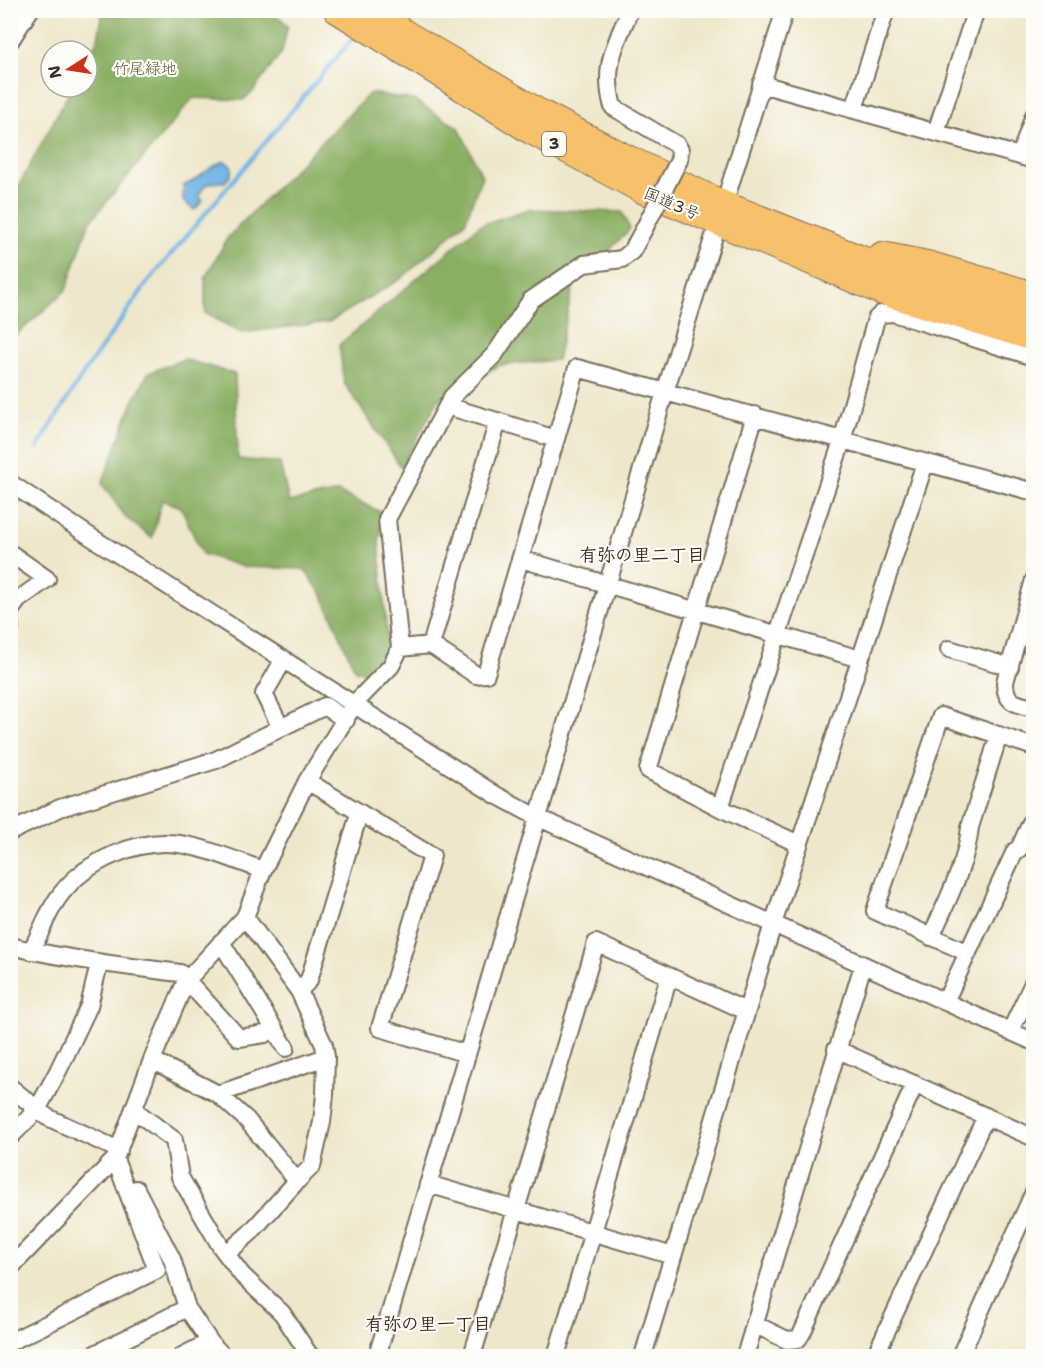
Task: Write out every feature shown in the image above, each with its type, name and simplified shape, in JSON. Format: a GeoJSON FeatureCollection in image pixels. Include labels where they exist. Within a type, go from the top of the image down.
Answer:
{"type":"FeatureCollection","features":[{"type":"Feature","properties":{"kind":"highway","name":"国道3号"},"geometry":{"type":"LineString","coordinates":[[337,10],[621,155],[720,213],[883,292],[1034,338]]}},
{"type":"Feature","properties":{"kind":"highway","name":"国道3号"},"geometry":{"type":"LineString","coordinates":[[371,10],[403,42]]}},
{"type":"Feature","properties":{"kind":"highway","name":"国道3号"},"geometry":{"type":"LineString","coordinates":[[720,213],[920,282],[1034,316]]}},
{"type":"Feature","properties":{"kind":"highway"},"geometry":{"type":"LineString","coordinates":[[843,254],[864,251],[927,264],[1034,295]]}},
{"type":"Feature","properties":{"kind":"street"},"geometry":{"type":"LineString","coordinates":[[10,25],[20,10]]}},
{"type":"Feature","properties":{"kind":"street"},"geometry":{"type":"LineString","coordinates":[[10,41],[30,10]]}},
{"type":"Feature","properties":{"kind":"street"},"geometry":{"type":"LineString","coordinates":[[10,1268],[117,1155],[152,1060],[186,981],[244,917],[263,870],[307,781],[355,703],[391,666],[400,648],[387,519],[452,397],[495,354],[531,300],[584,264],[622,259],[632,251],[679,160],[680,150],[677,145],[613,107],[608,91],[610,57],[630,10]]}},
{"type":"Feature","properties":{"kind":"street"},"geometry":{"type":"LineString","coordinates":[[377,1356],[665,392],[785,10]]}},
{"type":"Feature","properties":{"kind":"street"},"geometry":{"type":"LineString","coordinates":[[854,109],[886,10]]}},
{"type":"Feature","properties":{"kind":"street"},"geometry":{"type":"LineString","coordinates":[[936,132],[976,10]]}},
{"type":"Feature","properties":{"kind":"street"},"geometry":{"type":"LineString","coordinates":[[761,84],[1027,158],[1034,115]]}},
{"type":"Feature","properties":{"kind":"street"},"geometry":{"type":"LineString","coordinates":[[720,808],[842,441],[876,319],[881,314],[892,313],[1034,357]]}},
{"type":"Feature","properties":{"kind":"street"},"geometry":{"type":"LineString","coordinates":[[400,648],[431,645],[476,675],[486,674],[577,368],[1034,492]]}},
{"type":"Feature","properties":{"kind":"street"},"geometry":{"type":"LineString","coordinates":[[447,406],[556,439]]}},
{"type":"Feature","properties":{"kind":"street"},"geometry":{"type":"LineString","coordinates":[[754,415],[648,771],[720,808],[799,844]]}},
{"type":"Feature","properties":{"kind":"street"},"geometry":{"type":"LineString","coordinates":[[431,645],[498,421]]}},
{"type":"Feature","properties":{"kind":"street"},"geometry":{"type":"LineString","coordinates":[[643,1356],[773,924],[925,463]]}},
{"type":"Feature","properties":{"kind":"street"},"geometry":{"type":"LineString","coordinates":[[10,483],[496,795],[537,817],[1034,1042]]}},
{"type":"Feature","properties":{"kind":"street"},"geometry":{"type":"LineString","coordinates":[[10,553],[47,579],[18,600],[10,611]]}},
{"type":"Feature","properties":{"kind":"street"},"geometry":{"type":"LineString","coordinates":[[521,559],[860,659]]}},
{"type":"Feature","properties":{"kind":"street"},"geometry":{"type":"LineString","coordinates":[[1034,580],[1005,682],[1005,693],[1017,704],[1034,708]]}},
{"type":"Feature","properties":{"kind":"street"},"geometry":{"type":"LineString","coordinates":[[949,649],[1010,667]]}},
{"type":"Feature","properties":{"kind":"street"},"geometry":{"type":"LineString","coordinates":[[281,728],[264,694],[284,659]]}},
{"type":"Feature","properties":{"kind":"street"},"geometry":{"type":"LineString","coordinates":[[10,832],[60,808],[216,760],[325,706],[346,720]]}},
{"type":"Feature","properties":{"kind":"street"},"geometry":{"type":"LineString","coordinates":[[968,953],[875,911],[940,716],[1034,747]]}},
{"type":"Feature","properties":{"kind":"street"},"geometry":{"type":"LineString","coordinates":[[931,937],[953,888],[999,735]]}},
{"type":"Feature","properties":{"kind":"street"},"geometry":{"type":"LineString","coordinates":[[307,781],[432,856],[381,1028],[467,1054]]}},
{"type":"Feature","properties":{"kind":"street"},"geometry":{"type":"LineString","coordinates":[[299,991],[309,980],[359,814]]}},
{"type":"Feature","properties":{"kind":"street"},"geometry":{"type":"LineString","coordinates":[[945,1002],[1015,851],[1019,849],[1034,816]]}},
{"type":"Feature","properties":{"kind":"street"},"geometry":{"type":"LineString","coordinates":[[31,951],[60,894],[92,866],[125,850],[176,843],[194,846],[263,870]]}},
{"type":"Feature","properties":{"kind":"street"},"geometry":{"type":"LineString","coordinates":[[227,1253],[250,1233],[312,1167],[322,1122],[325,1095],[326,1057],[322,1039],[299,991],[244,917]]}},
{"type":"Feature","properties":{"kind":"street"},"geometry":{"type":"LineString","coordinates":[[221,942],[286,1048]]}},
{"type":"Feature","properties":{"kind":"street"},"geometry":{"type":"LineString","coordinates":[[472,1356],[596,943],[746,1011]]}},
{"type":"Feature","properties":{"kind":"street"},"geometry":{"type":"LineString","coordinates":[[10,946],[99,964],[180,973],[239,1038],[265,1034],[274,1028]]}},
{"type":"Feature","properties":{"kind":"street"},"geometry":{"type":"LineString","coordinates":[[10,1137],[37,1110],[89,1005],[99,964]]}},
{"type":"Feature","properties":{"kind":"street"},"geometry":{"type":"LineString","coordinates":[[745,1356],[863,965]]}},
{"type":"Feature","properties":{"kind":"street"},"geometry":{"type":"LineString","coordinates":[[556,1356],[591,1232],[669,977]]}},
{"type":"Feature","properties":{"kind":"street"},"geometry":{"type":"LineString","coordinates":[[1010,1032],[1034,981]]}},
{"type":"Feature","properties":{"kind":"street"},"geometry":{"type":"LineString","coordinates":[[836,1049],[1034,1138]]}},
{"type":"Feature","properties":{"kind":"street"},"geometry":{"type":"LineString","coordinates":[[218,1094],[326,1057]]}},
{"type":"Feature","properties":{"kind":"street"},"geometry":{"type":"LineString","coordinates":[[152,1060],[218,1094],[247,1120],[297,1181]]}},
{"type":"Feature","properties":{"kind":"street"},"geometry":{"type":"LineString","coordinates":[[754,1324],[787,1340],[798,1339],[802,1334],[915,1084]]}},
{"type":"Feature","properties":{"kind":"street"},"geometry":{"type":"LineString","coordinates":[[10,1087],[37,1110],[117,1155],[172,1259],[187,1308],[210,1342],[223,1356]]}},
{"type":"Feature","properties":{"kind":"street"},"geometry":{"type":"LineString","coordinates":[[134,1110],[174,1140],[180,1177],[227,1253],[242,1275],[282,1313],[310,1356]]}},
{"type":"Feature","properties":{"kind":"street"},"geometry":{"type":"LineString","coordinates":[[875,1356],[986,1116]]}},
{"type":"Feature","properties":{"kind":"street"},"geometry":{"type":"LineString","coordinates":[[10,1342],[157,1269],[117,1155]]}},
{"type":"Feature","properties":{"kind":"street"},"geometry":{"type":"LineString","coordinates":[[429,1184],[673,1256]]}},
{"type":"Feature","properties":{"kind":"street"},"geometry":{"type":"LineString","coordinates":[[960,1356],[1034,1192]]}},
{"type":"Feature","properties":{"kind":"street"},"geometry":{"type":"LineString","coordinates":[[91,1356],[187,1308]]}},
{"type":"Feature","properties":{"kind":"street"},"geometry":{"type":"LineString","coordinates":[[182,1356],[210,1342]]}},
{"type":"Feature","properties":{"kind":"green space","name":"竹尾緑地"},"geometry":{"type":"Polygon","coordinates":[[[103,11],[271,11],[288,25],[282,52],[252,93],[243,100],[193,98],[89,223],[66,290],[11,340],[11,200],[66,99],[99,99],[98,39],[103,11]]]}},
{"type":"Feature","properties":{"kind":"green space"},"geometry":{"type":"Polygon","coordinates":[[[370,93],[414,100],[459,128],[482,176],[465,222],[402,278],[329,322],[241,333],[205,313],[205,278],[228,237],[370,93]]]}},
{"type":"Feature","properties":{"kind":"green space"},"geometry":{"type":"Polygon","coordinates":[[[529,209],[622,212],[630,229],[607,253],[576,273],[557,360],[500,365],[439,399],[401,467],[344,383],[339,345],[480,225],[529,209]]]}},
{"type":"Feature","properties":{"kind":"green space"},"geometry":{"type":"Polygon","coordinates":[[[184,359],[235,374],[238,459],[280,463],[289,502],[338,492],[383,513],[379,540],[388,649],[370,674],[355,670],[323,596],[304,569],[243,567],[202,554],[181,507],[162,500],[152,538],[126,518],[102,484],[132,404],[148,373],[184,359]]]}},
{"type":"Feature","properties":{"kind":"water"},"geometry":{"type":"Polygon","coordinates":[[[225,161],[232,167],[231,175],[225,182],[206,185],[199,196],[203,201],[194,210],[183,201],[183,186],[225,161]]]}},
{"type":"Feature","properties":{"kind":"waterway"},"geometry":{"type":"LineString","coordinates":[[37,448],[83,374],[147,283],[358,32]]}},
{"type":"Feature","properties":{"kind":"district","name":"有弥の里二丁目"},"geometry":{"type":"Point","coordinates":[642,555]}},
{"type":"Feature","properties":{"kind":"district","name":"有弥の里一丁目"},"geometry":{"type":"Point","coordinates":[428,1324]}}]}
